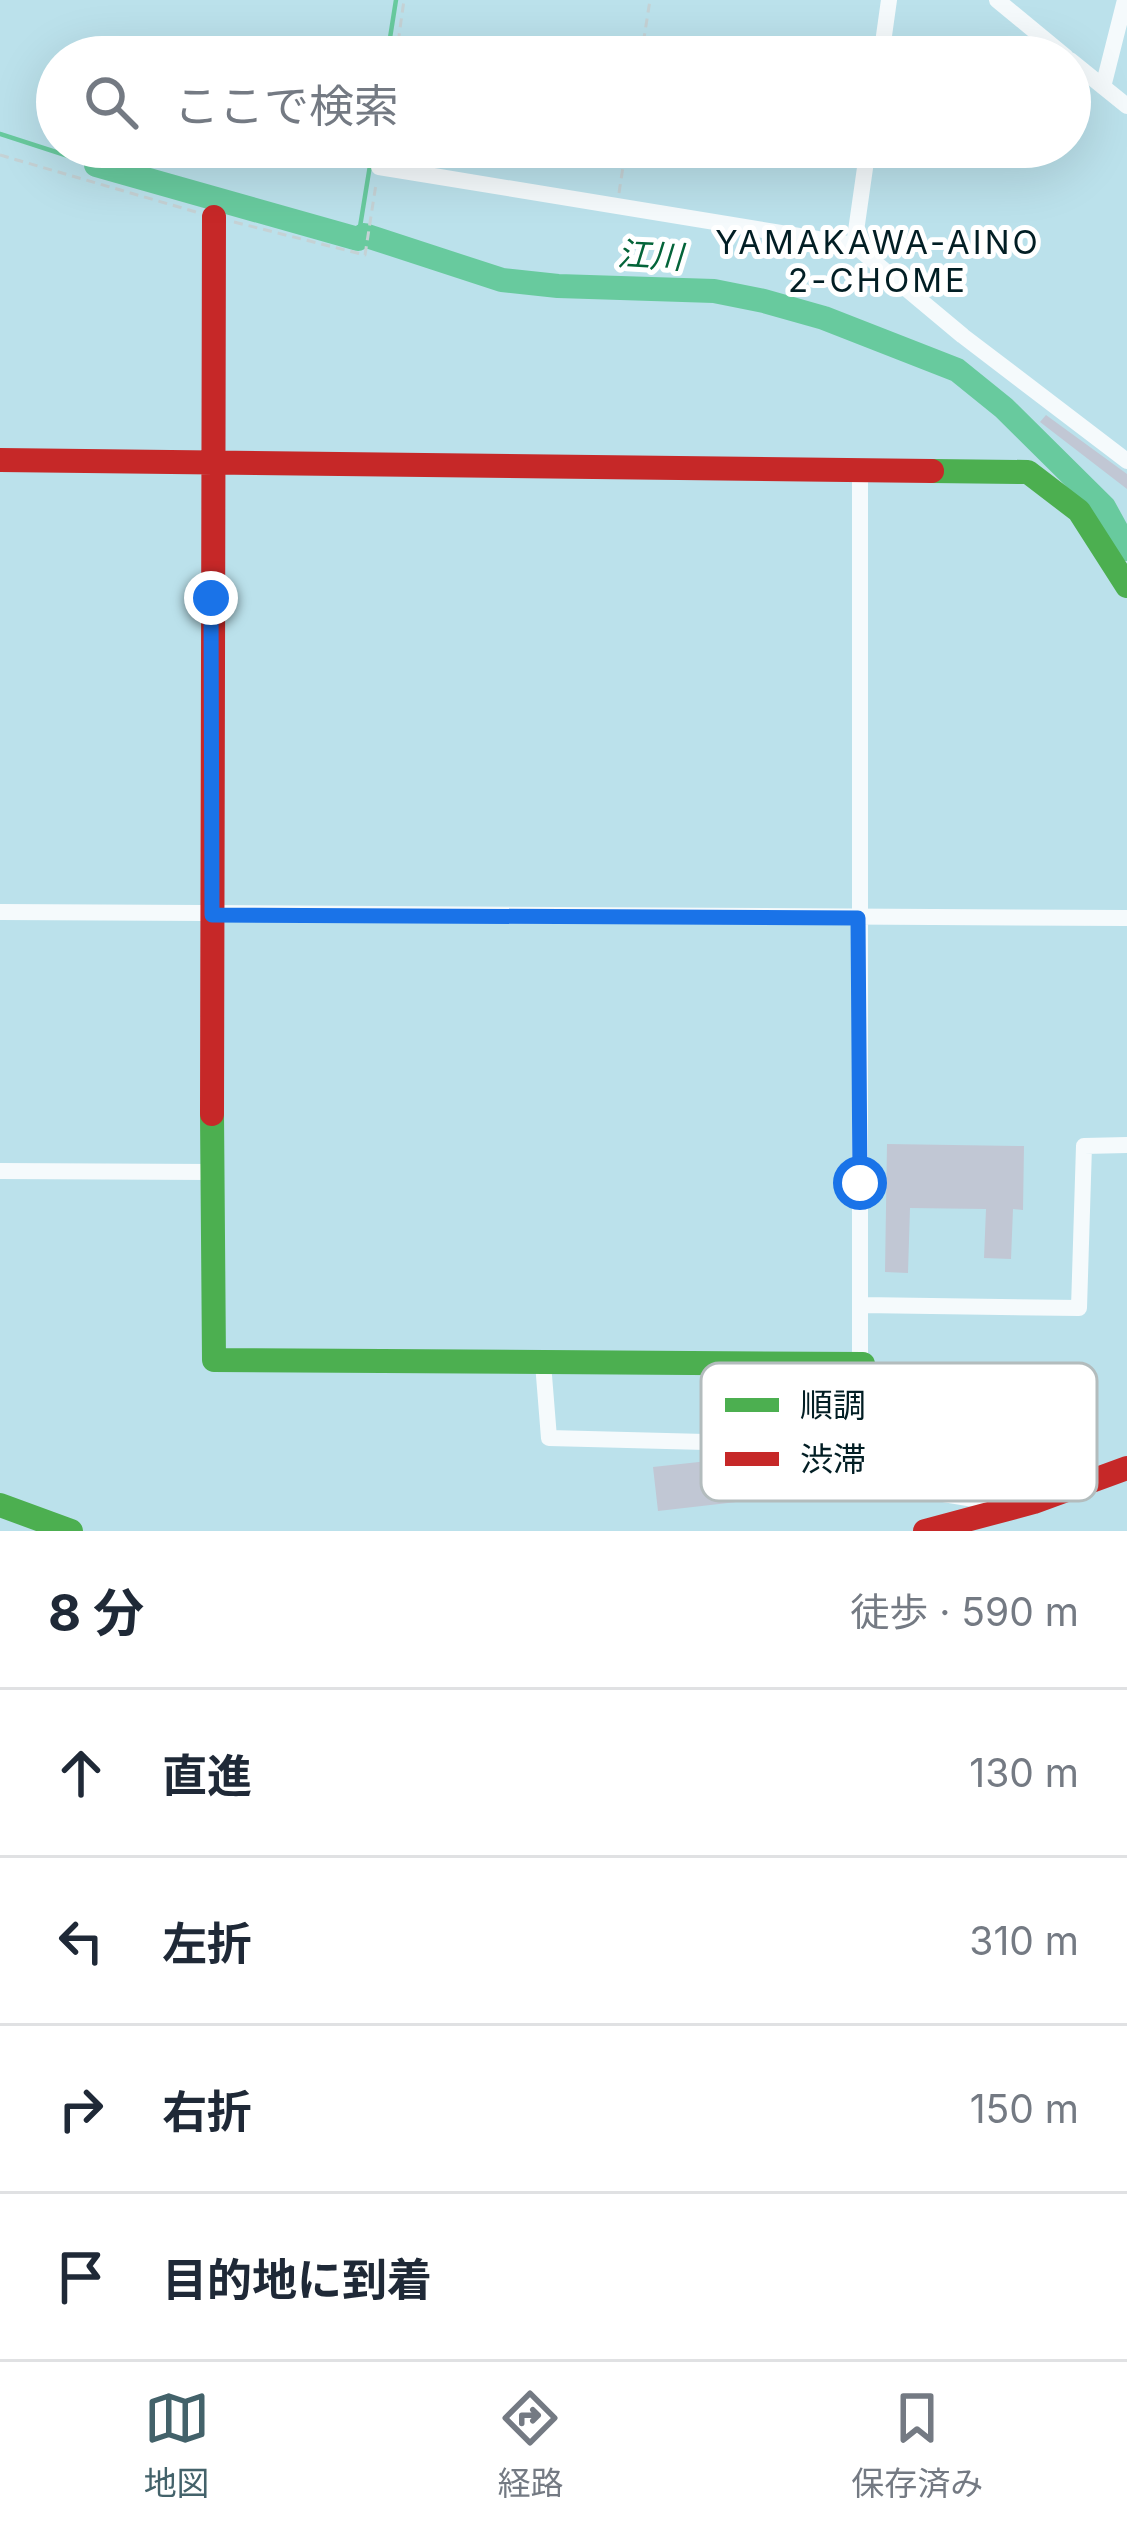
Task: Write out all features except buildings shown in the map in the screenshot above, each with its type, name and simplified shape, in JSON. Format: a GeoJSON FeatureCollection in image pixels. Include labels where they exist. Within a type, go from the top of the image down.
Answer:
{"type":"FeatureCollection","features":[{"type":"Feature","properties":{"kind":"street"},"geometry":{"type":"LineString","coordinates":[[884,36],[889,0]]}},
{"type":"Feature","properties":{"kind":"street"},"geometry":{"type":"LineString","coordinates":[[997,0],[1041,36]]}},
{"type":"Feature","properties":{"kind":"street"},"geometry":{"type":"LineString","coordinates":[[1103,87],[1125,0]]}},
{"type":"Feature","properties":{"kind":"street"},"geometry":{"type":"LineString","coordinates":[[1091,77],[1127,106]]}},
{"type":"Feature","properties":{"kind":"street"},"geometry":{"type":"LineString","coordinates":[[391,168],[854,245],[963,336],[1127,461]]}},
{"type":"Feature","properties":{"kind":"street"},"geometry":{"type":"LineString","coordinates":[[854,245],[865,168]]}},
{"type":"Feature","properties":{"kind":"street"},"geometry":{"type":"LineString","coordinates":[[214,217],[214,1360],[701,1363]]}},
{"type":"Feature","properties":{"kind":"street"},"geometry":{"type":"LineString","coordinates":[[0,460],[1028,472],[1079,511],[1127,586]]}},
{"type":"Feature","properties":{"kind":"street"},"geometry":{"type":"LineString","coordinates":[[860,468],[863,1363]]}},
{"type":"Feature","properties":{"kind":"street"},"geometry":{"type":"LineString","coordinates":[[0,912],[1127,918]]}},
{"type":"Feature","properties":{"kind":"street"},"geometry":{"type":"LineString","coordinates":[[862,1305],[1079,1308],[1084,1146],[1127,1145]]}},
{"type":"Feature","properties":{"kind":"street"},"geometry":{"type":"LineString","coordinates":[[0,1171],[211,1172]]}},
{"type":"Feature","properties":{"kind":"street"},"geometry":{"type":"LineString","coordinates":[[543,1363],[549,1438],[701,1442]]}},
{"type":"Feature","properties":{"kind":"street"},"geometry":{"type":"LineString","coordinates":[[1097,1478],[1127,1468]]}},
{"type":"Feature","properties":{"kind":"street"},"geometry":{"type":"LineString","coordinates":[[986,1501],[1004,1510]]}},
{"type":"Feature","properties":{"kind":"street"},"geometry":{"type":"LineString","coordinates":[[925,1531],[1030,1501]]}},
{"type":"Feature","properties":{"kind":"street"},"geometry":{"type":"LineString","coordinates":[[0,1504],[71,1531]]}},
{"type":"Feature","properties":{"kind":"path"},"geometry":{"type":"LineString","coordinates":[[399,36],[404,0]]}},
{"type":"Feature","properties":{"kind":"path"},"geometry":{"type":"LineString","coordinates":[[644,36],[650,0]]}},
{"type":"Feature","properties":{"kind":"path"},"geometry":{"type":"LineString","coordinates":[[617,205],[623,168]]}},
{"type":"Feature","properties":{"kind":"waterway"},"geometry":{"type":"LineString","coordinates":[[390,36],[396,0]]}},
{"type":"Feature","properties":{"kind":"waterway"},"geometry":{"type":"LineString","coordinates":[[0,134],[36,146]]}},
{"type":"Feature","properties":{"kind":"waterway","name":"江川"},"geometry":{"type":"LineString","coordinates":[[107,168],[358,239],[364,235],[502,280],[714,291],[824,318],[957,370],[1004,408],[1104,507],[1127,549]]}},
{"type":"Feature","properties":{"kind":"waterway"},"geometry":{"type":"LineString","coordinates":[[358,239],[370,168]]}},
{"type":"Feature","properties":{"kind":"traffic: fast"},"geometry":{"type":"LineString","coordinates":[[932,471],[1028,472],[1079,511],[1127,586]]}},
{"type":"Feature","properties":{"kind":"traffic: fast"},"geometry":{"type":"LineString","coordinates":[[212,1114],[214,1360],[701,1363]]}},
{"type":"Feature","properties":{"kind":"traffic: fast"},"geometry":{"type":"LineString","coordinates":[[0,1505],[71,1531]]}},
{"type":"Feature","properties":{"kind":"traffic: jam"},"geometry":{"type":"LineString","coordinates":[[212,1114],[214,217]]}},
{"type":"Feature","properties":{"kind":"traffic: jam"},"geometry":{"type":"LineString","coordinates":[[0,460],[932,471]]}},
{"type":"Feature","properties":{"kind":"traffic: jam"},"geometry":{"type":"LineString","coordinates":[[1097,1479],[1127,1468]]}},
{"type":"Feature","properties":{"kind":"traffic: jam"},"geometry":{"type":"LineString","coordinates":[[925,1531],[1037,1501]]}},
{"type":"Feature","properties":{"kind":"district","name":"YAMAKAWA-AINO 2-CHOME"},"geometry":{"type":"Point","coordinates":[878,261]}},
{"type":"Feature","properties":{"kind":"route"},"geometry":{"type":"LineString","coordinates":[[211,598],[212,915],[858,918],[860,1183]]}}]}
